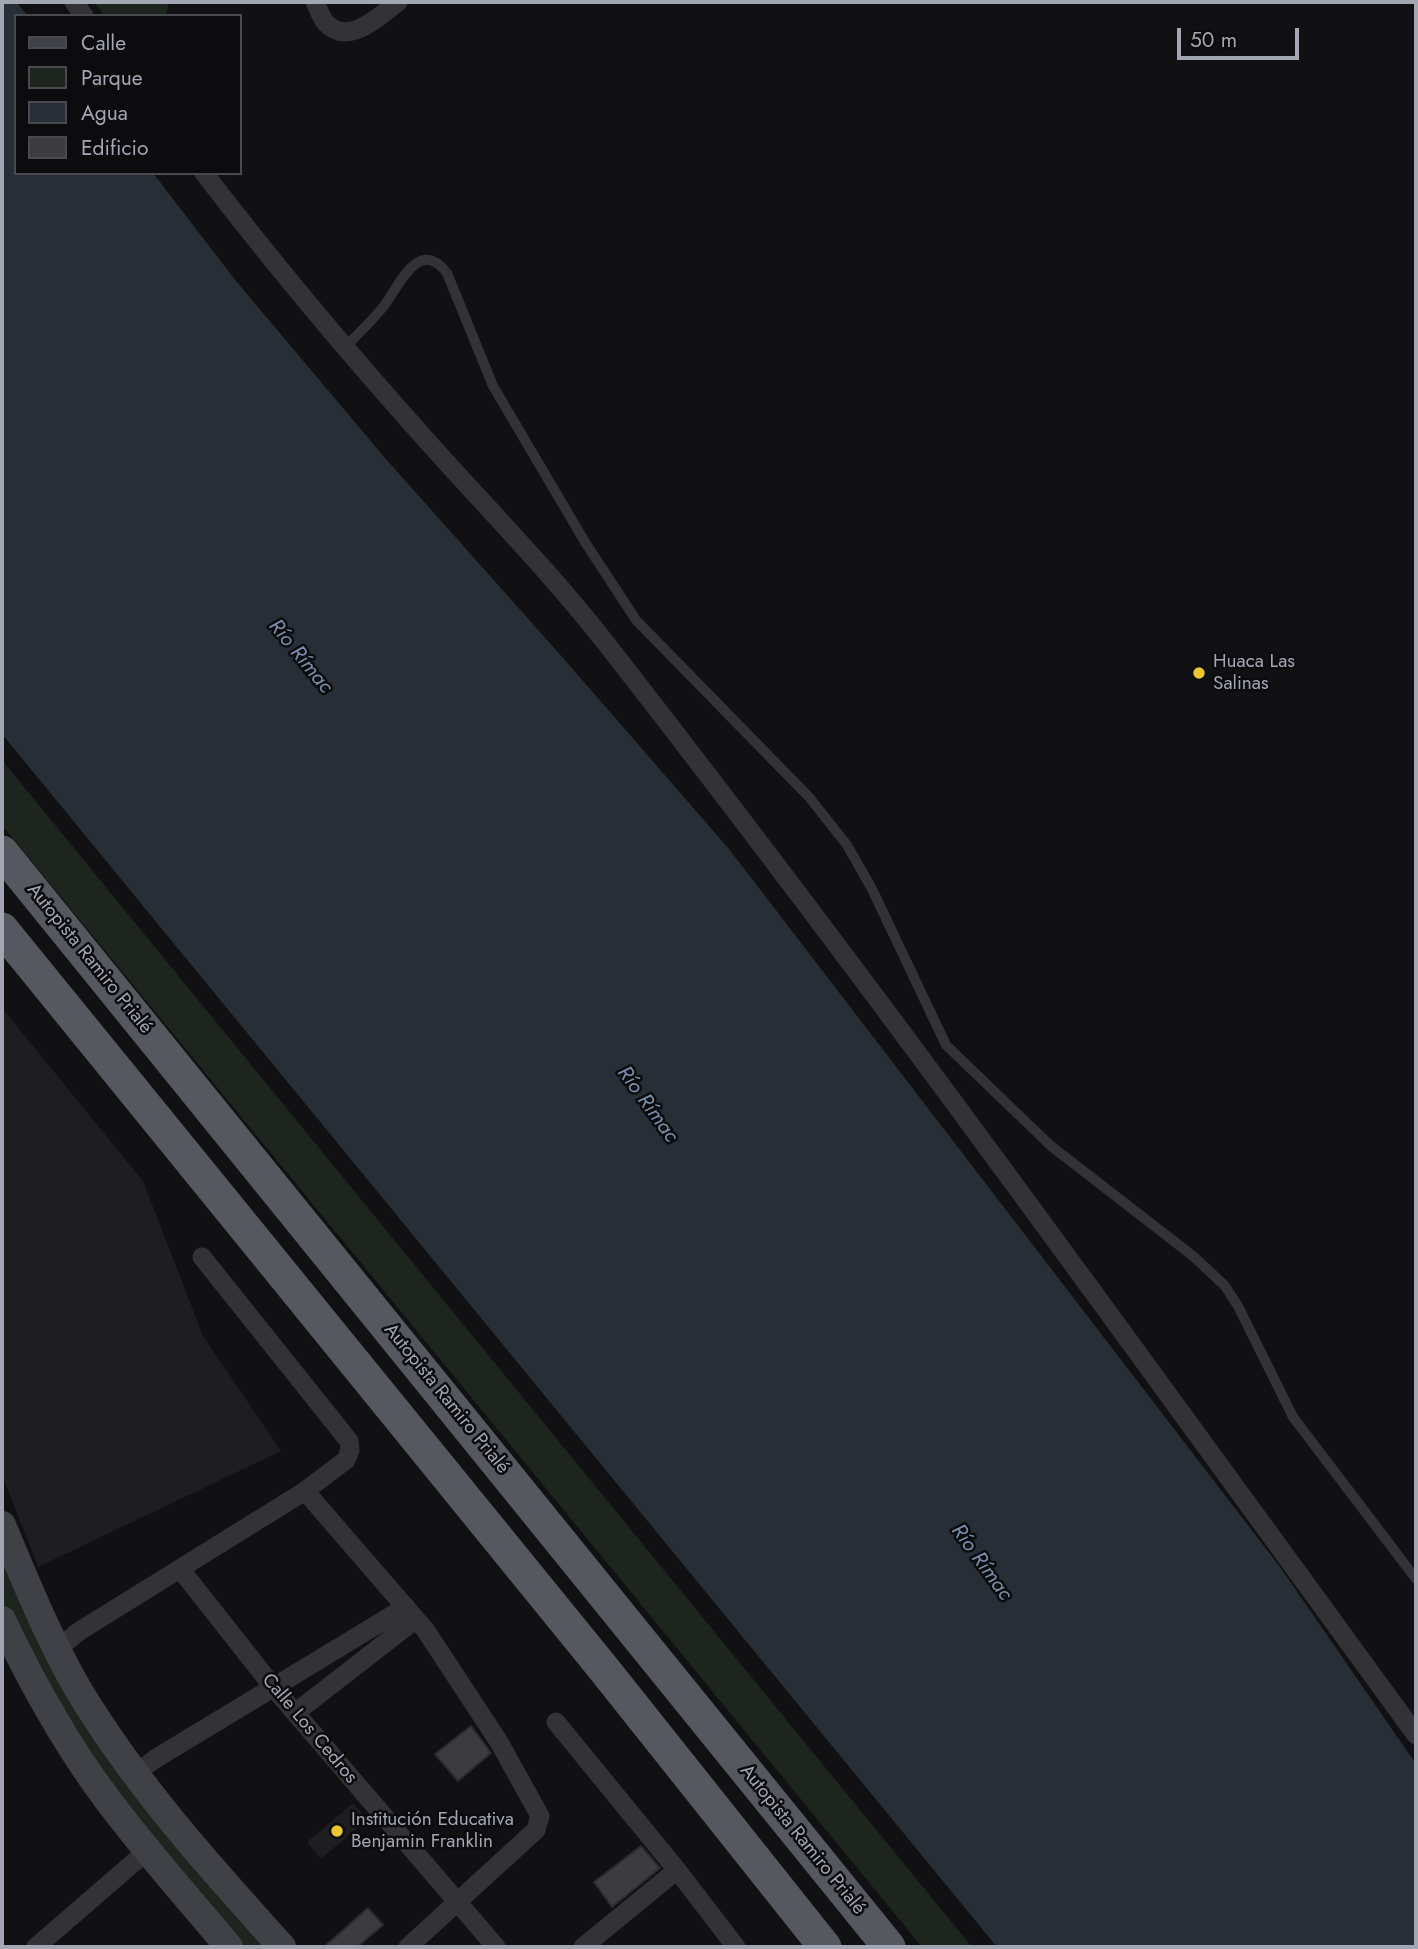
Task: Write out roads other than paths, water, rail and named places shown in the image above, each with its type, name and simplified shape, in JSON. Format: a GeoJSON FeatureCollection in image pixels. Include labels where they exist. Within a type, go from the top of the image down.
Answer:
{"type":"FeatureCollection","features":[{"type":"Feature","properties":{"kind":"highway","name":"Autopista Ramiro Prialé"},"geometry":{"type":"LineString","coordinates":[[2,852],[889,1947]]}},
{"type":"Feature","properties":{"kind":"highway"},"geometry":{"type":"LineString","coordinates":[[2,929],[594,1657],[825,1947]]}},
{"type":"Feature","properties":{"kind":"main road"},"geometry":{"type":"LineString","coordinates":[[2,1525],[78,1688],[135,1774],[182,1836],[282,1947]]}},
{"type":"Feature","properties":{"kind":"main road"},"geometry":{"type":"LineString","coordinates":[[2,1620],[46,1707],[107,1799],[229,1947]]}},
{"type":"Feature","properties":{"kind":"street"},"geometry":{"type":"LineString","coordinates":[[315,2],[325,22],[338,31],[348,33],[365,27],[398,2]]}},
{"type":"Feature","properties":{"kind":"street"},"geometry":{"type":"LineString","coordinates":[[206,175],[271,261],[420,433],[561,587],[604,641],[813,914],[1416,1735]]}},
{"type":"Feature","properties":{"kind":"street"},"geometry":{"type":"LineString","coordinates":[[58,1649],[78,1632],[305,1491],[346,1460],[350,1450],[349,1441],[202,1257]]}},
{"type":"Feature","properties":{"kind":"street"},"geometry":{"type":"LineString","coordinates":[[305,1491],[411,1613],[499,1742],[540,1816],[536,1830],[408,1947]]}},
{"type":"Feature","properties":{"kind":"street","name":"Calle Los Cedros"},"geometry":{"type":"LineString","coordinates":[[181,1570],[274,1688],[496,1947]]}},
{"type":"Feature","properties":{"kind":"street"},"geometry":{"type":"LineString","coordinates":[[135,1774],[155,1759],[274,1688],[411,1613]]}},
{"type":"Feature","properties":{"kind":"street"},"geometry":{"type":"LineString","coordinates":[[295,1713],[411,1613]]}},
{"type":"Feature","properties":{"kind":"street"},"geometry":{"type":"LineString","coordinates":[[556,1722],[736,1947]]}},
{"type":"Feature","properties":{"kind":"street"},"geometry":{"type":"LineString","coordinates":[[36,1947],[147,1850]]}},
{"type":"Feature","properties":{"kind":"street"},"geometry":{"type":"LineString","coordinates":[[583,1947],[677,1870]]}},
{"type":"Feature","properties":{"kind":"lane"},"geometry":{"type":"LineString","coordinates":[[345,347],[383,307],[400,280],[416,264],[424,259],[440,264],[447,273],[493,386],[585,542],[636,620],[809,797],[847,845],[872,889],[946,1045],[1051,1146],[1193,1256],[1225,1286],[1238,1306],[1293,1417],[1416,1579]]}},
{"type":"Feature","properties":{"kind":"water","name":"Río Rímac"},"geometry":{"type":"Polygon","coordinates":[[[2,2],[16,2],[26,14],[14,14],[14,175],[155,175],[236,281],[385,458],[729,849],[1280,1567],[1416,1764],[1416,1947],[997,1947],[2,734],[2,2]]]}},
{"type":"Feature","properties":{"kind":"place","name":"Huaca Las Salinas"},"geometry":{"type":"Point","coordinates":[1199,673]}},
{"type":"Feature","properties":{"kind":"place","name":"Institución Educativa Benjamin Franklin"},"geometry":{"type":"Point","coordinates":[337,1831]}}]}
